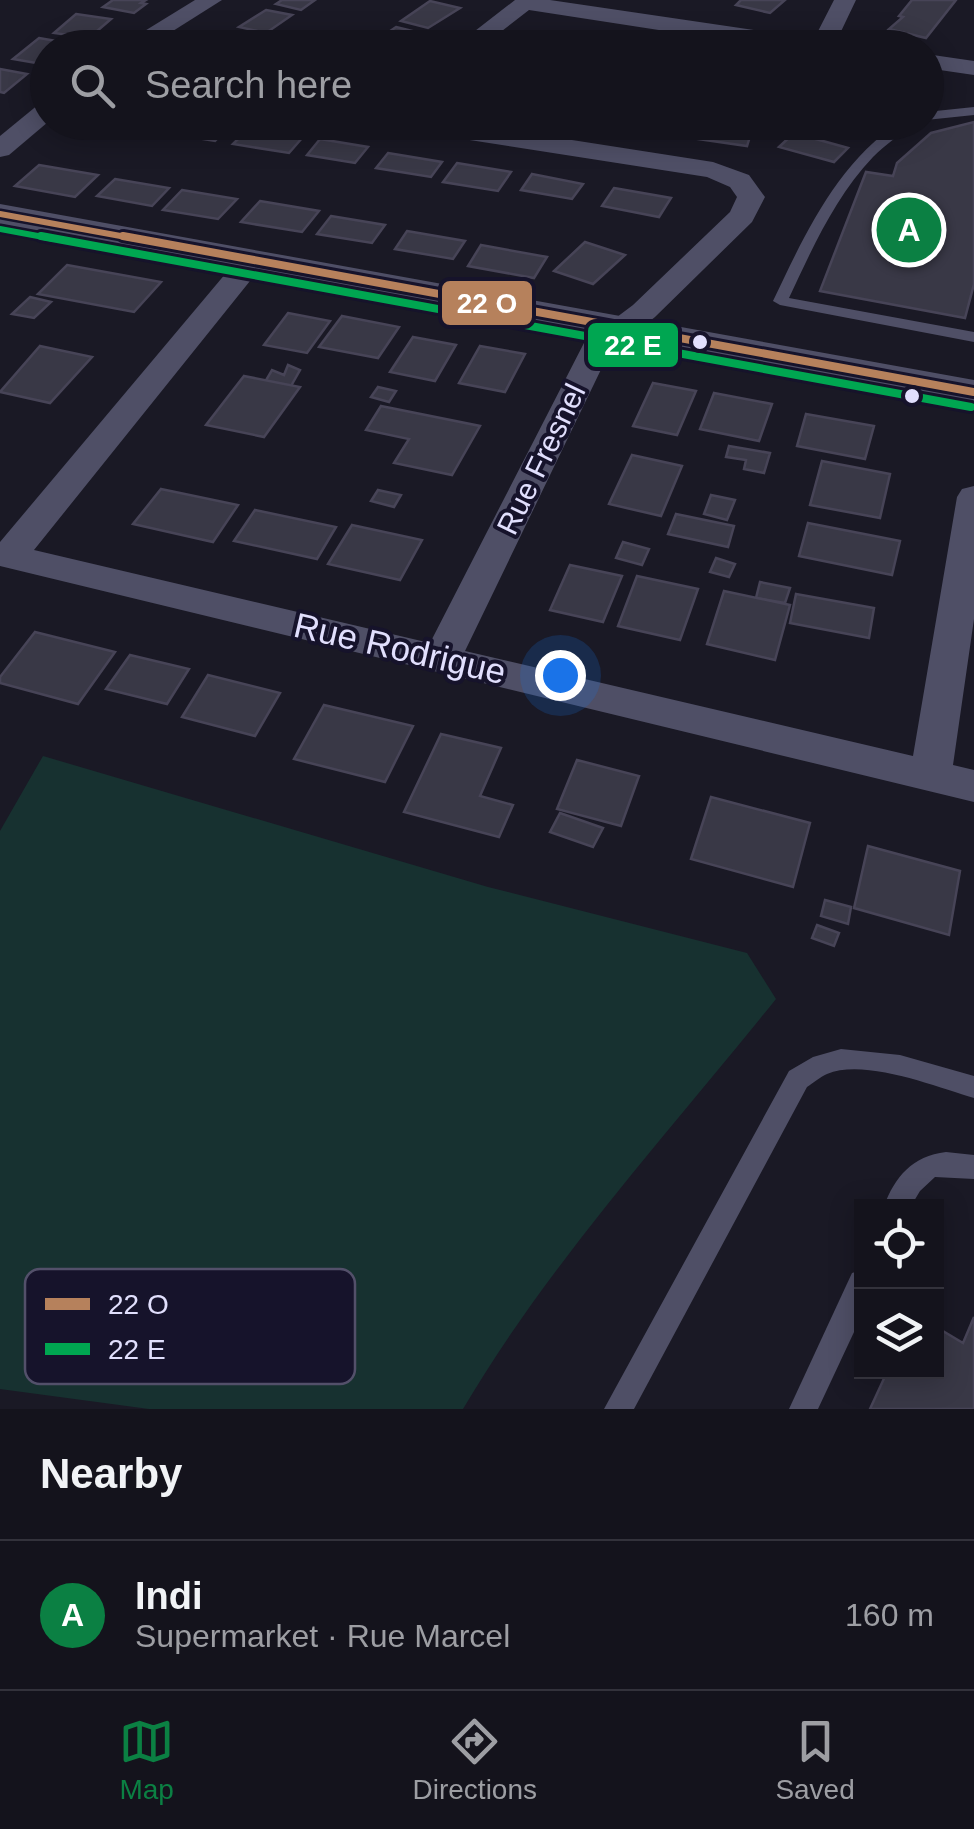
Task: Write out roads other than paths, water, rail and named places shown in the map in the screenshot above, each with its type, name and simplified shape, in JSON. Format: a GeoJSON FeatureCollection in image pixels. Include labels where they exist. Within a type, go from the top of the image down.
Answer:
{"type":"FeatureCollection","features":[{"type":"Feature","properties":{"kind":"street"},"geometry":{"type":"LineString","coordinates":[[159,30],[210,0]]}},
{"type":"Feature","properties":{"kind":"street"},"geometry":{"type":"LineString","coordinates":[[832,30],[845,0]]}},
{"type":"Feature","properties":{"kind":"street"},"geometry":{"type":"LineString","coordinates":[[488,30],[527,1],[714,30]]}},
{"type":"Feature","properties":{"kind":"street"},"geometry":{"type":"LineString","coordinates":[[944,64],[974,68]]}},
{"type":"Feature","properties":{"kind":"street"},"geometry":{"type":"LineString","coordinates":[[0,149],[30,124]]}},
{"type":"Feature","properties":{"kind":"street","name":"Rue Fresnel"},"geometry":{"type":"LineString","coordinates":[[442,658],[596,348],[644,312],[742,216],[751,197],[740,181],[694,166],[523,140]]}},
{"type":"Feature","properties":{"kind":"street"},"geometry":{"type":"LineString","coordinates":[[0,214],[974,392]]}},
{"type":"Feature","properties":{"kind":"street"},"geometry":{"type":"LineString","coordinates":[[5,555],[252,260]]}},
{"type":"Feature","properties":{"kind":"street"},"geometry":{"type":"LineString","coordinates":[[931,776],[974,497]]}},
{"type":"Feature","properties":{"kind":"street","name":"Rue Rodrigue"},"geometry":{"type":"LineString","coordinates":[[5,555],[974,786]]}},
{"type":"Feature","properties":{"kind":"lane"},"geometry":{"type":"LineString","coordinates":[[944,114],[974,111]]}},
{"type":"Feature","properties":{"kind":"lane"},"geometry":{"type":"LineString","coordinates":[[883,140],[826,208],[780,300],[974,337]]}},
{"type":"Feature","properties":{"kind":"lane"},"geometry":{"type":"LineString","coordinates":[[618,1409],[798,1080],[826,1062],[861,1062],[895,1065],[974,1087]]}},
{"type":"Feature","properties":{"kind":"lane"},"geometry":{"type":"LineString","coordinates":[[900,1199],[910,1178],[919,1170],[936,1164],[974,1167]]}},
{"type":"Feature","properties":{"kind":"lane"},"geometry":{"type":"LineString","coordinates":[[803,1409],[859,1289]]}},
{"type":"Feature","properties":{"kind":"place","name":"Indi"},"geometry":{"type":"Point","coordinates":[909,230]}}]}
